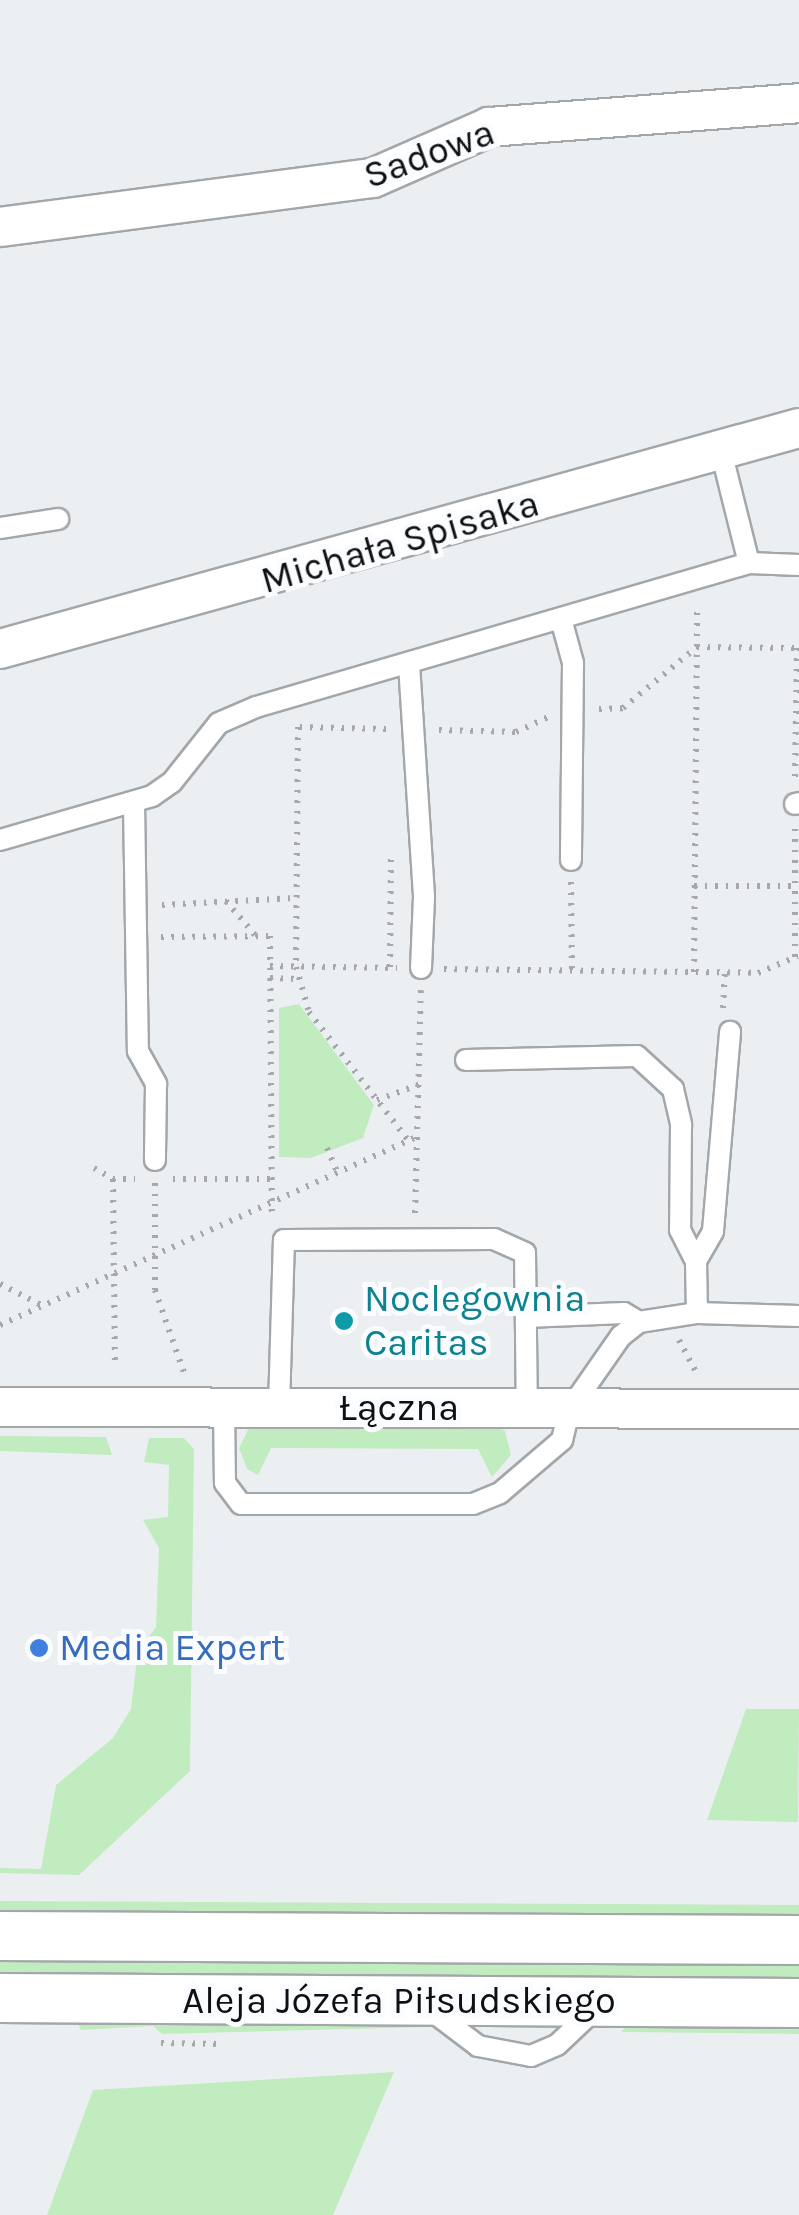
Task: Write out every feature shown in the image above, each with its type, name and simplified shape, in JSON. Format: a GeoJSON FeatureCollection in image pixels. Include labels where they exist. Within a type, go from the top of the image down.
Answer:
{"type":"FeatureCollection","features":[{"type":"Feature","properties":{"kind":"street","name":"Sadowa"},"geometry":{"type":"LineString","coordinates":[[0,227],[373,178],[489,127],[799,103]]}},
{"type":"Feature","properties":{"kind":"street","name":"Michała Spisaka"},"geometry":{"type":"LineString","coordinates":[[0,649],[799,428]]}},
{"type":"Feature","properties":{"kind":"street","name":"Łączna"},"geometry":{"type":"LineString","coordinates":[[0,1406],[799,1409]]}},
{"type":"Feature","properties":{"kind":"street","name":"Aleja Józefa Piłsudskiego"},"geometry":{"type":"LineString","coordinates":[[0,1936],[799,1940]]}},
{"type":"Feature","properties":{"kind":"street","name":"Aleja Józefa Piłsudskiego"},"geometry":{"type":"LineString","coordinates":[[0,1998],[799,2003]]}},
{"type":"Feature","properties":{"kind":"lane"},"geometry":{"type":"LineString","coordinates":[[721,451],[749,563]]}},
{"type":"Feature","properties":{"kind":"lane"},"geometry":{"type":"LineString","coordinates":[[0,528],[58,519]]}},
{"type":"Feature","properties":{"kind":"lane"},"geometry":{"type":"LineString","coordinates":[[0,840],[134,803],[172,782],[204,737],[235,714],[749,563],[799,565]]}},
{"type":"Feature","properties":{"kind":"lane"},"geometry":{"type":"LineString","coordinates":[[561,619],[574,663],[571,860]]}},
{"type":"Feature","properties":{"kind":"lane"},"geometry":{"type":"LineString","coordinates":[[409,664],[422,968]]}},
{"type":"Feature","properties":{"kind":"lane"},"geometry":{"type":"LineString","coordinates":[[134,803],[138,1051],[156,1084],[155,1169]]}},
{"type":"Feature","properties":{"kind":"lane"},"geometry":{"type":"LineString","coordinates":[[696,1261],[714,1231],[730,1032]]}},
{"type":"Feature","properties":{"kind":"lane"},"geometry":{"type":"LineString","coordinates":[[466,1060],[637,1056],[673,1089],[681,1125],[680,1230],[696,1261],[698,1313]]}},
{"type":"Feature","properties":{"kind":"lane"},"geometry":{"type":"LineString","coordinates":[[279,1406],[284,1240],[494,1239],[525,1253],[526,1408]]}},
{"type":"Feature","properties":{"kind":"lane"},"geometry":{"type":"LineString","coordinates":[[526,1317],[624,1313],[638,1322]]}},
{"type":"Feature","properties":{"kind":"lane"},"geometry":{"type":"LineString","coordinates":[[205,1406],[225,1483],[241,1504],[473,1504],[500,1493],[562,1440],[570,1409],[600,1362],[638,1322],[698,1313],[799,1316]]}},
{"type":"Feature","properties":{"kind":"path"},"geometry":{"type":"LineString","coordinates":[[694,580],[694,972]]}},
{"type":"Feature","properties":{"kind":"path"},"geometry":{"type":"LineString","coordinates":[[571,860],[572,971]]}},
{"type":"Feature","properties":{"kind":"path"},"geometry":{"type":"LineString","coordinates":[[694,886],[796,886]]}},
{"type":"Feature","properties":{"kind":"path"},"geometry":{"type":"LineString","coordinates":[[136,906],[294,898]]}},
{"type":"Feature","properties":{"kind":"path"},"geometry":{"type":"LineString","coordinates":[[226,901],[256,936]]}},
{"type":"Feature","properties":{"kind":"path"},"geometry":{"type":"LineString","coordinates":[[136,937],[270,936],[272,1231],[284,1240]]}},
{"type":"Feature","properties":{"kind":"path"},"geometry":{"type":"LineString","coordinates":[[270,966],[763,972],[799,956]]}},
{"type":"Feature","properties":{"kind":"path"},"geometry":{"type":"LineString","coordinates":[[296,967],[309,1012],[408,1140]]}},
{"type":"Feature","properties":{"kind":"path"},"geometry":{"type":"LineString","coordinates":[[414,1239],[422,968]]}},
{"type":"Feature","properties":{"kind":"path"},"geometry":{"type":"LineString","coordinates":[[270,978],[298,978]]}},
{"type":"Feature","properties":{"kind":"path"},"geometry":{"type":"LineString","coordinates":[[378,1100],[421,1084]]}},
{"type":"Feature","properties":{"kind":"path"},"geometry":{"type":"LineString","coordinates":[[0,1325],[420,1136]]}},
{"type":"Feature","properties":{"kind":"path"},"geometry":{"type":"LineString","coordinates":[[327,1148],[337,1172]]}},
{"type":"Feature","properties":{"kind":"path"},"geometry":{"type":"LineString","coordinates":[[94,1168],[112,1178],[155,1169],[272,1179]]}},
{"type":"Feature","properties":{"kind":"path"},"geometry":{"type":"LineString","coordinates":[[155,1169],[158,1302],[186,1380],[205,1406]]}},
{"type":"Feature","properties":{"kind":"path"},"geometry":{"type":"LineString","coordinates":[[112,1178],[115,1360]]}},
{"type":"Feature","properties":{"kind":"path"},"geometry":{"type":"LineString","coordinates":[[0,1284],[42,1306]]}},
{"type":"Feature","properties":{"kind":"path"},"geometry":{"type":"LineString","coordinates":[[673,1314],[674,1329],[702,1382],[703,1408]]}},
{"type":"Feature","properties":{"kind":"green space"},"geometry":{"type":"Polygon","coordinates":[[[299,1004],[374,1105],[363,1138],[311,1158],[279,1157],[279,1008],[299,1004]]]}},
{"type":"Feature","properties":{"kind":"green space"},"geometry":{"type":"Polygon","coordinates":[[[496,1426],[505,1431],[511,1455],[492,1477],[478,1449],[271,1448],[258,1475],[247,1469],[239,1448],[249,1428],[496,1426]]]}},
{"type":"Feature","properties":{"kind":"green space"},"geometry":{"type":"Polygon","coordinates":[[[0,1436],[106,1437],[112,1455],[0,1451],[0,1436]]]}},
{"type":"Feature","properties":{"kind":"green space"},"geometry":{"type":"Polygon","coordinates":[[[149,1438],[184,1438],[194,1449],[190,1771],[79,1875],[0,1873],[0,1868],[41,1869],[56,1785],[113,1738],[131,1709],[138,1651],[156,1627],[159,1548],[143,1520],[168,1517],[169,1465],[144,1462],[149,1438]]]}},
{"type":"Feature","properties":{"kind":"green space"},"geometry":{"type":"Polygon","coordinates":[[[746,1709],[799,1709],[798,1822],[707,1820],[746,1709]]]}},
{"type":"Feature","properties":{"kind":"green space"},"geometry":{"type":"Polygon","coordinates":[[[0,1901],[799,1905],[799,1920],[0,1916],[0,1901]]]}},
{"type":"Feature","properties":{"kind":"green space"},"geometry":{"type":"Polygon","coordinates":[[[0,1955],[799,1959],[799,1983],[0,1979],[0,1955]]]}},
{"type":"Feature","properties":{"kind":"green space"},"geometry":{"type":"Polygon","coordinates":[[[74,2017],[414,2019],[427,2027],[162,2034],[153,2026],[81,2030],[74,2017]]]}},
{"type":"Feature","properties":{"kind":"green space"},"geometry":{"type":"Polygon","coordinates":[[[632,2021],[799,2022],[799,2034],[621,2032],[632,2021]]]}},
{"type":"Feature","properties":{"kind":"green space"},"geometry":{"type":"Polygon","coordinates":[[[394,2072],[333,2215],[47,2215],[93,2090],[394,2072]]]}},
{"type":"Feature","properties":{"kind":"place","name":"Noclegownia Caritas"},"geometry":{"type":"Point","coordinates":[344,1321]}},
{"type":"Feature","properties":{"kind":"place","name":"Media Expert"},"geometry":{"type":"Point","coordinates":[39,1648]}}]}
